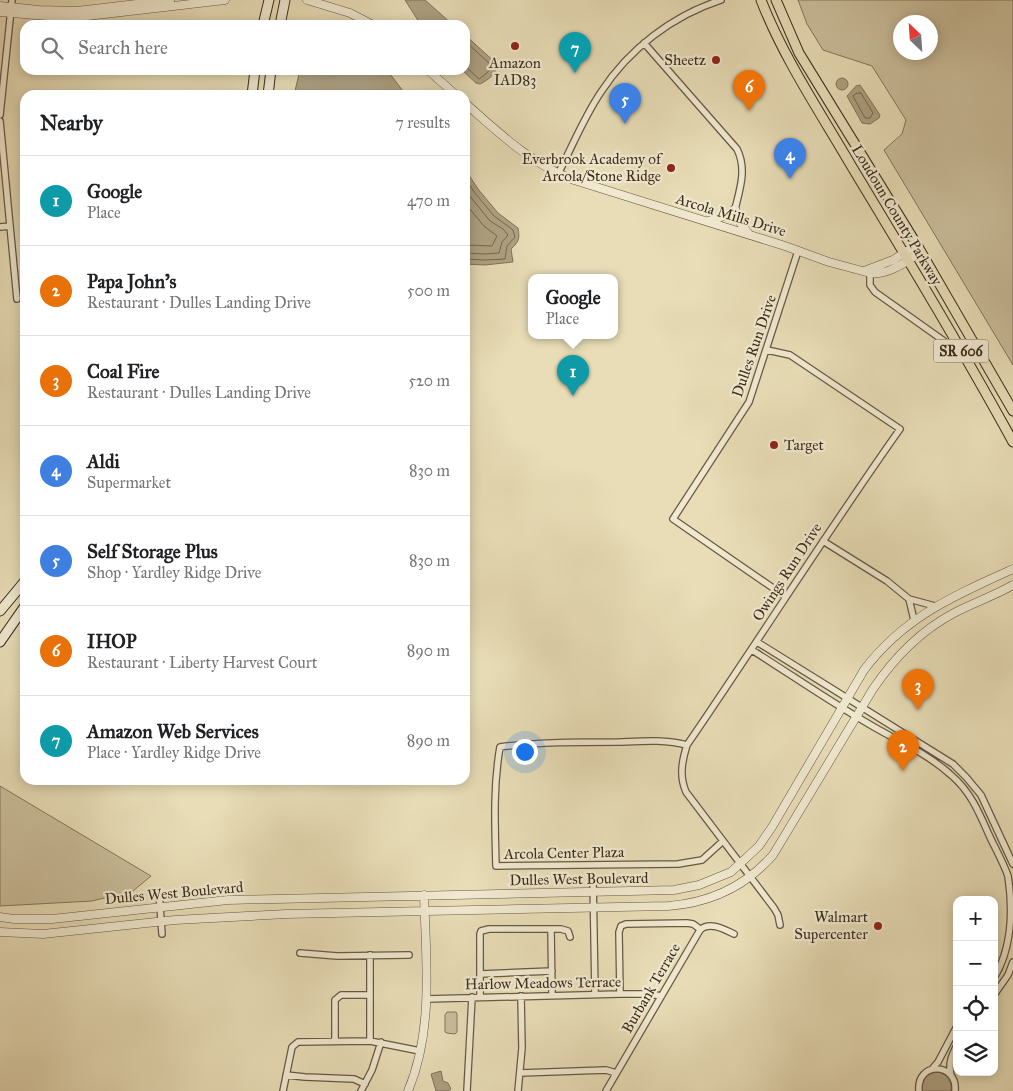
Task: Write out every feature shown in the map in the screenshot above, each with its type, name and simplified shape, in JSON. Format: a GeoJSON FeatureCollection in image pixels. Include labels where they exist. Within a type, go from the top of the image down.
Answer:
{"type":"FeatureCollection","features":[{"type":"Feature","properties":{"kind":"main road"},"geometry":{"type":"LineString","coordinates":[[265,20],[269,0]]}},
{"type":"Feature","properties":{"kind":"main road"},"geometry":{"type":"LineString","coordinates":[[281,20],[284,0]]}},
{"type":"Feature","properties":{"kind":"main road","name":"Loudoun County Parkway"},"geometry":{"type":"LineString","coordinates":[[761,0],[774,31],[795,70],[1013,442]]}},
{"type":"Feature","properties":{"kind":"main road","name":"Loudoun County Parkway"},"geometry":{"type":"LineString","coordinates":[[776,2],[799,53],[919,248],[1013,411]]}},
{"type":"Feature","properties":{"kind":"main road"},"geometry":{"type":"LineString","coordinates":[[253,90],[254,75]]}},
{"type":"Feature","properties":{"kind":"main road"},"geometry":{"type":"LineString","coordinates":[[269,90],[270,75]]}},
{"type":"Feature","properties":{"kind":"main road"},"geometry":{"type":"LineString","coordinates":[[0,611],[20,587]]}},
{"type":"Feature","properties":{"kind":"main road"},"geometry":{"type":"LineString","coordinates":[[0,642],[20,613]]}},
{"type":"Feature","properties":{"kind":"street"},"geometry":{"type":"LineString","coordinates":[[0,6],[77,11],[170,0]]}},
{"type":"Feature","properties":{"kind":"street"},"geometry":{"type":"LineString","coordinates":[[0,12],[11,7],[70,18],[225,0]]}},
{"type":"Feature","properties":{"kind":"street"},"geometry":{"type":"LineString","coordinates":[[307,0],[350,13],[363,20]]}},
{"type":"Feature","properties":{"kind":"street"},"geometry":{"type":"LineString","coordinates":[[558,174],[600,92],[621,66],[644,43],[682,17],[720,0]]}},
{"type":"Feature","properties":{"kind":"street"},"geometry":{"type":"LineString","coordinates":[[0,115],[2,77],[11,7]]}},
{"type":"Feature","properties":{"kind":"street"},"geometry":{"type":"LineString","coordinates":[[644,43],[737,149],[741,159],[742,174],[735,209],[741,224],[752,236]]}},
{"type":"Feature","properties":{"kind":"street"},"geometry":{"type":"LineString","coordinates":[[434,75],[450,90]]}},
{"type":"Feature","properties":{"kind":"street","name":"Arcola Mills Drive"},"geometry":{"type":"LineString","coordinates":[[470,107],[519,149],[558,174],[843,266],[875,274],[886,271],[919,248]]}},
{"type":"Feature","properties":{"kind":"street"},"geometry":{"type":"LineString","coordinates":[[0,121],[17,299]]}},
{"type":"Feature","properties":{"kind":"street"},"geometry":{"type":"LineString","coordinates":[[706,221],[728,215],[735,209]]}},
{"type":"Feature","properties":{"kind":"street"},"geometry":{"type":"LineString","coordinates":[[0,227],[10,226]]}},
{"type":"Feature","properties":{"kind":"street","name":"Dulles Run Drive"},"geometry":{"type":"LineString","coordinates":[[786,597],[672,519],[746,407],[798,251]]}},
{"type":"Feature","properties":{"kind":"street"},"geometry":{"type":"LineString","coordinates":[[868,271],[870,284],[875,292],[944,341]]}},
{"type":"Feature","properties":{"kind":"street","name":"Owings Run Drive"},"geometry":{"type":"LineString","coordinates":[[766,350],[790,355],[900,429],[849,501],[688,745],[682,768],[684,786],[691,800],[774,908],[778,915],[780,926]]}},
{"type":"Feature","properties":{"kind":"street"},"geometry":{"type":"LineString","coordinates":[[823,540],[887,581],[909,599],[935,606]]}},
{"type":"Feature","properties":{"kind":"street","name":"Dulles West Boulevard"},"geometry":{"type":"LineString","coordinates":[[0,917],[14,919],[52,918],[228,900],[686,889],[711,882],[731,872],[765,839],[847,699],[873,659],[893,637],[935,606],[1013,569]]}},
{"type":"Feature","properties":{"kind":"street","name":"Dulles West Boulevard"},"geometry":{"type":"LineString","coordinates":[[0,932],[43,934],[218,917],[424,910],[684,905],[706,900],[724,893],[750,876],[778,848],[887,668],[920,636],[953,613],[1013,585]]}},
{"type":"Feature","properties":{"kind":"street"},"geometry":{"type":"LineString","coordinates":[[909,599],[914,620]]}},
{"type":"Feature","properties":{"kind":"street"},"geometry":{"type":"LineString","coordinates":[[757,642],[944,757],[976,788],[1013,864]]}},
{"type":"Feature","properties":{"kind":"street"},"geometry":{"type":"LineString","coordinates":[[752,650],[857,717],[940,765],[961,784],[979,811],[1008,875],[1013,906],[1011,936],[998,970]]}},
{"type":"Feature","properties":{"kind":"street","name":"Arcola Center Plaza"},"geometry":{"type":"LineString","coordinates":[[688,745],[674,741],[596,741],[538,742],[500,747],[496,772],[494,815],[496,866],[678,864],[702,860],[723,841]]}},
{"type":"Feature","properties":{"kind":"street"},"geometry":{"type":"LineString","coordinates":[[593,878],[595,994]]}},
{"type":"Feature","properties":{"kind":"street"},"geometry":{"type":"LineString","coordinates":[[159,892],[162,934]]}},
{"type":"Feature","properties":{"kind":"street"},"geometry":{"type":"LineString","coordinates":[[408,1091],[420,1051],[426,999],[424,895]]}},
{"type":"Feature","properties":{"kind":"street"},"geometry":{"type":"LineString","coordinates":[[620,994],[619,932],[621,926],[626,924],[687,923],[693,924],[700,929],[708,925],[734,934]]}},
{"type":"Feature","properties":{"kind":"street"},"geometry":{"type":"LineString","coordinates":[[480,996],[481,931],[489,929],[565,930],[569,933],[570,938]]}},
{"type":"Feature","properties":{"kind":"street","name":"Burbank Terrace"},"geometry":{"type":"LineString","coordinates":[[606,1091],[700,929]]}},
{"type":"Feature","properties":{"kind":"street"},"geometry":{"type":"LineString","coordinates":[[551,930],[552,995]]}},
{"type":"Feature","properties":{"kind":"street"},"geometry":{"type":"LineString","coordinates":[[300,953],[337,956],[409,955]]}},
{"type":"Feature","properties":{"kind":"street"},"geometry":{"type":"LineString","coordinates":[[370,955],[370,1041]]}},
{"type":"Feature","properties":{"kind":"street"},"geometry":{"type":"LineString","coordinates":[[998,989],[1008,975],[1013,962]]}},
{"type":"Feature","properties":{"kind":"street"},"geometry":{"type":"LineString","coordinates":[[481,974],[552,972]]}},
{"type":"Feature","properties":{"kind":"street","name":"Harlow Meadows Terrace"},"geometry":{"type":"LineString","coordinates":[[426,999],[595,994],[650,994],[661,996]]}},
{"type":"Feature","properties":{"kind":"street"},"geometry":{"type":"LineString","coordinates":[[335,1042],[335,1000],[337,997],[341,995],[370,995]]}},
{"type":"Feature","properties":{"kind":"street"},"geometry":{"type":"LineString","coordinates":[[518,1091],[522,1048],[521,996]]}},
{"type":"Feature","properties":{"kind":"street"},"geometry":{"type":"LineString","coordinates":[[467,1091],[472,997]]}},
{"type":"Feature","properties":{"kind":"street"},"geometry":{"type":"LineString","coordinates":[[919,1091],[920,1079],[938,1062],[954,1031]]}},
{"type":"Feature","properties":{"kind":"street"},"geometry":{"type":"LineString","coordinates":[[283,1091],[292,1047],[295,1044],[370,1041],[420,1051]]}},
{"type":"Feature","properties":{"kind":"street"},"geometry":{"type":"LineString","coordinates":[[361,1091],[372,1070],[381,1042]]}},
{"type":"Feature","properties":{"kind":"street"},"geometry":{"type":"LineString","coordinates":[[953,1053],[949,1064],[955,1083],[955,1091]]}},
{"type":"Feature","properties":{"kind":"street"},"geometry":{"type":"LineString","coordinates":[[932,1069],[942,1069],[951,1075]]}},
{"type":"Feature","properties":{"kind":"street"},"geometry":{"type":"LineString","coordinates":[[520,1073],[606,1070],[616,1073]]}},
{"type":"Feature","properties":{"kind":"street"},"geometry":{"type":"LineString","coordinates":[[286,1075],[305,1078],[354,1079],[365,1084]]}},
{"type":"Feature","properties":{"kind":"shaded area"},"geometry":{"type":"Polygon","coordinates":[[[798,0],[1013,0],[1013,365],[884,150],[902,134],[906,120],[872,66],[823,50],[807,24],[798,0]]]}},
{"type":"Feature","properties":{"kind":"shaded area"},"geometry":{"type":"Polygon","coordinates":[[[0,786],[151,876],[133,891],[92,901],[0,906],[0,786]]]}},
{"type":"Feature","properties":{"kind":"shaded area"},"geometry":{"type":"Polygon","coordinates":[[[447,1012],[456,1012],[457,1014],[457,1032],[455,1034],[445,1032],[445,1015],[447,1012]]]}},
{"type":"Feature","properties":{"kind":"water"},"geometry":{"type":"Polygon","coordinates":[[[405,0],[425,0],[447,20],[418,20],[405,0]]]}},
{"type":"Feature","properties":{"kind":"water"},"geometry":{"type":"Polygon","coordinates":[[[470,40],[497,64],[494,74],[489,79],[480,84],[476,83],[467,75],[470,75],[470,40]]]}},
{"type":"Feature","properties":{"kind":"water"},"geometry":{"type":"Polygon","coordinates":[[[299,75],[391,75],[402,90],[295,90],[299,75]]]}},
{"type":"Feature","properties":{"kind":"water"},"geometry":{"type":"Polygon","coordinates":[[[840,78],[844,78],[848,84],[844,90],[840,90],[836,86],[836,82],[840,78]]]}},
{"type":"Feature","properties":{"kind":"water"},"geometry":{"type":"Polygon","coordinates":[[[860,85],[880,115],[879,118],[870,124],[862,123],[847,96],[856,86],[860,85]]]}},
{"type":"Feature","properties":{"kind":"water"},"geometry":{"type":"Polygon","coordinates":[[[470,177],[498,213],[518,228],[518,240],[511,249],[513,262],[485,265],[470,264],[470,177]]]}},
{"type":"Feature","properties":{"kind":"water"},"geometry":{"type":"Polygon","coordinates":[[[441,1071],[443,1081],[448,1083],[451,1089],[448,1091],[436,1091],[431,1074],[441,1071]]]}},
{"type":"Feature","properties":{"kind":"water"},"geometry":{"type":"Polygon","coordinates":[[[938,1072],[949,1079],[951,1091],[922,1091],[925,1078],[930,1074],[938,1072]]]}},
{"type":"Feature","properties":{"kind":"place","name":"Amazon IAD83"},"geometry":{"type":"Point","coordinates":[515,46]}},
{"type":"Feature","properties":{"kind":"place","name":"Sheetz"},"geometry":{"type":"Point","coordinates":[716,60]}},
{"type":"Feature","properties":{"kind":"place","name":"Amazon Web Services"},"geometry":{"type":"Point","coordinates":[575,73]}},
{"type":"Feature","properties":{"kind":"place","name":"IHOP"},"geometry":{"type":"Point","coordinates":[749,111]}},
{"type":"Feature","properties":{"kind":"place","name":"Self Storage Plus"},"geometry":{"type":"Point","coordinates":[625,124]}},
{"type":"Feature","properties":{"kind":"place","name":"Everbrook Academy of Arcola/Stone Ridge"},"geometry":{"type":"Point","coordinates":[671,168]}},
{"type":"Feature","properties":{"kind":"place","name":"Aldi"},"geometry":{"type":"Point","coordinates":[790,179]}},
{"type":"Feature","properties":{"kind":"place","name":"Google"},"geometry":{"type":"Point","coordinates":[573,396]}},
{"type":"Feature","properties":{"kind":"place","name":"Target"},"geometry":{"type":"Point","coordinates":[774,445]}},
{"type":"Feature","properties":{"kind":"place","name":"Coal Fire"},"geometry":{"type":"Point","coordinates":[918,710]}},
{"type":"Feature","properties":{"kind":"place","name":"Papa John's"},"geometry":{"type":"Point","coordinates":[903,771]}},
{"type":"Feature","properties":{"kind":"place","name":"Walmart Supercenter"},"geometry":{"type":"Point","coordinates":[878,926]}}]}
